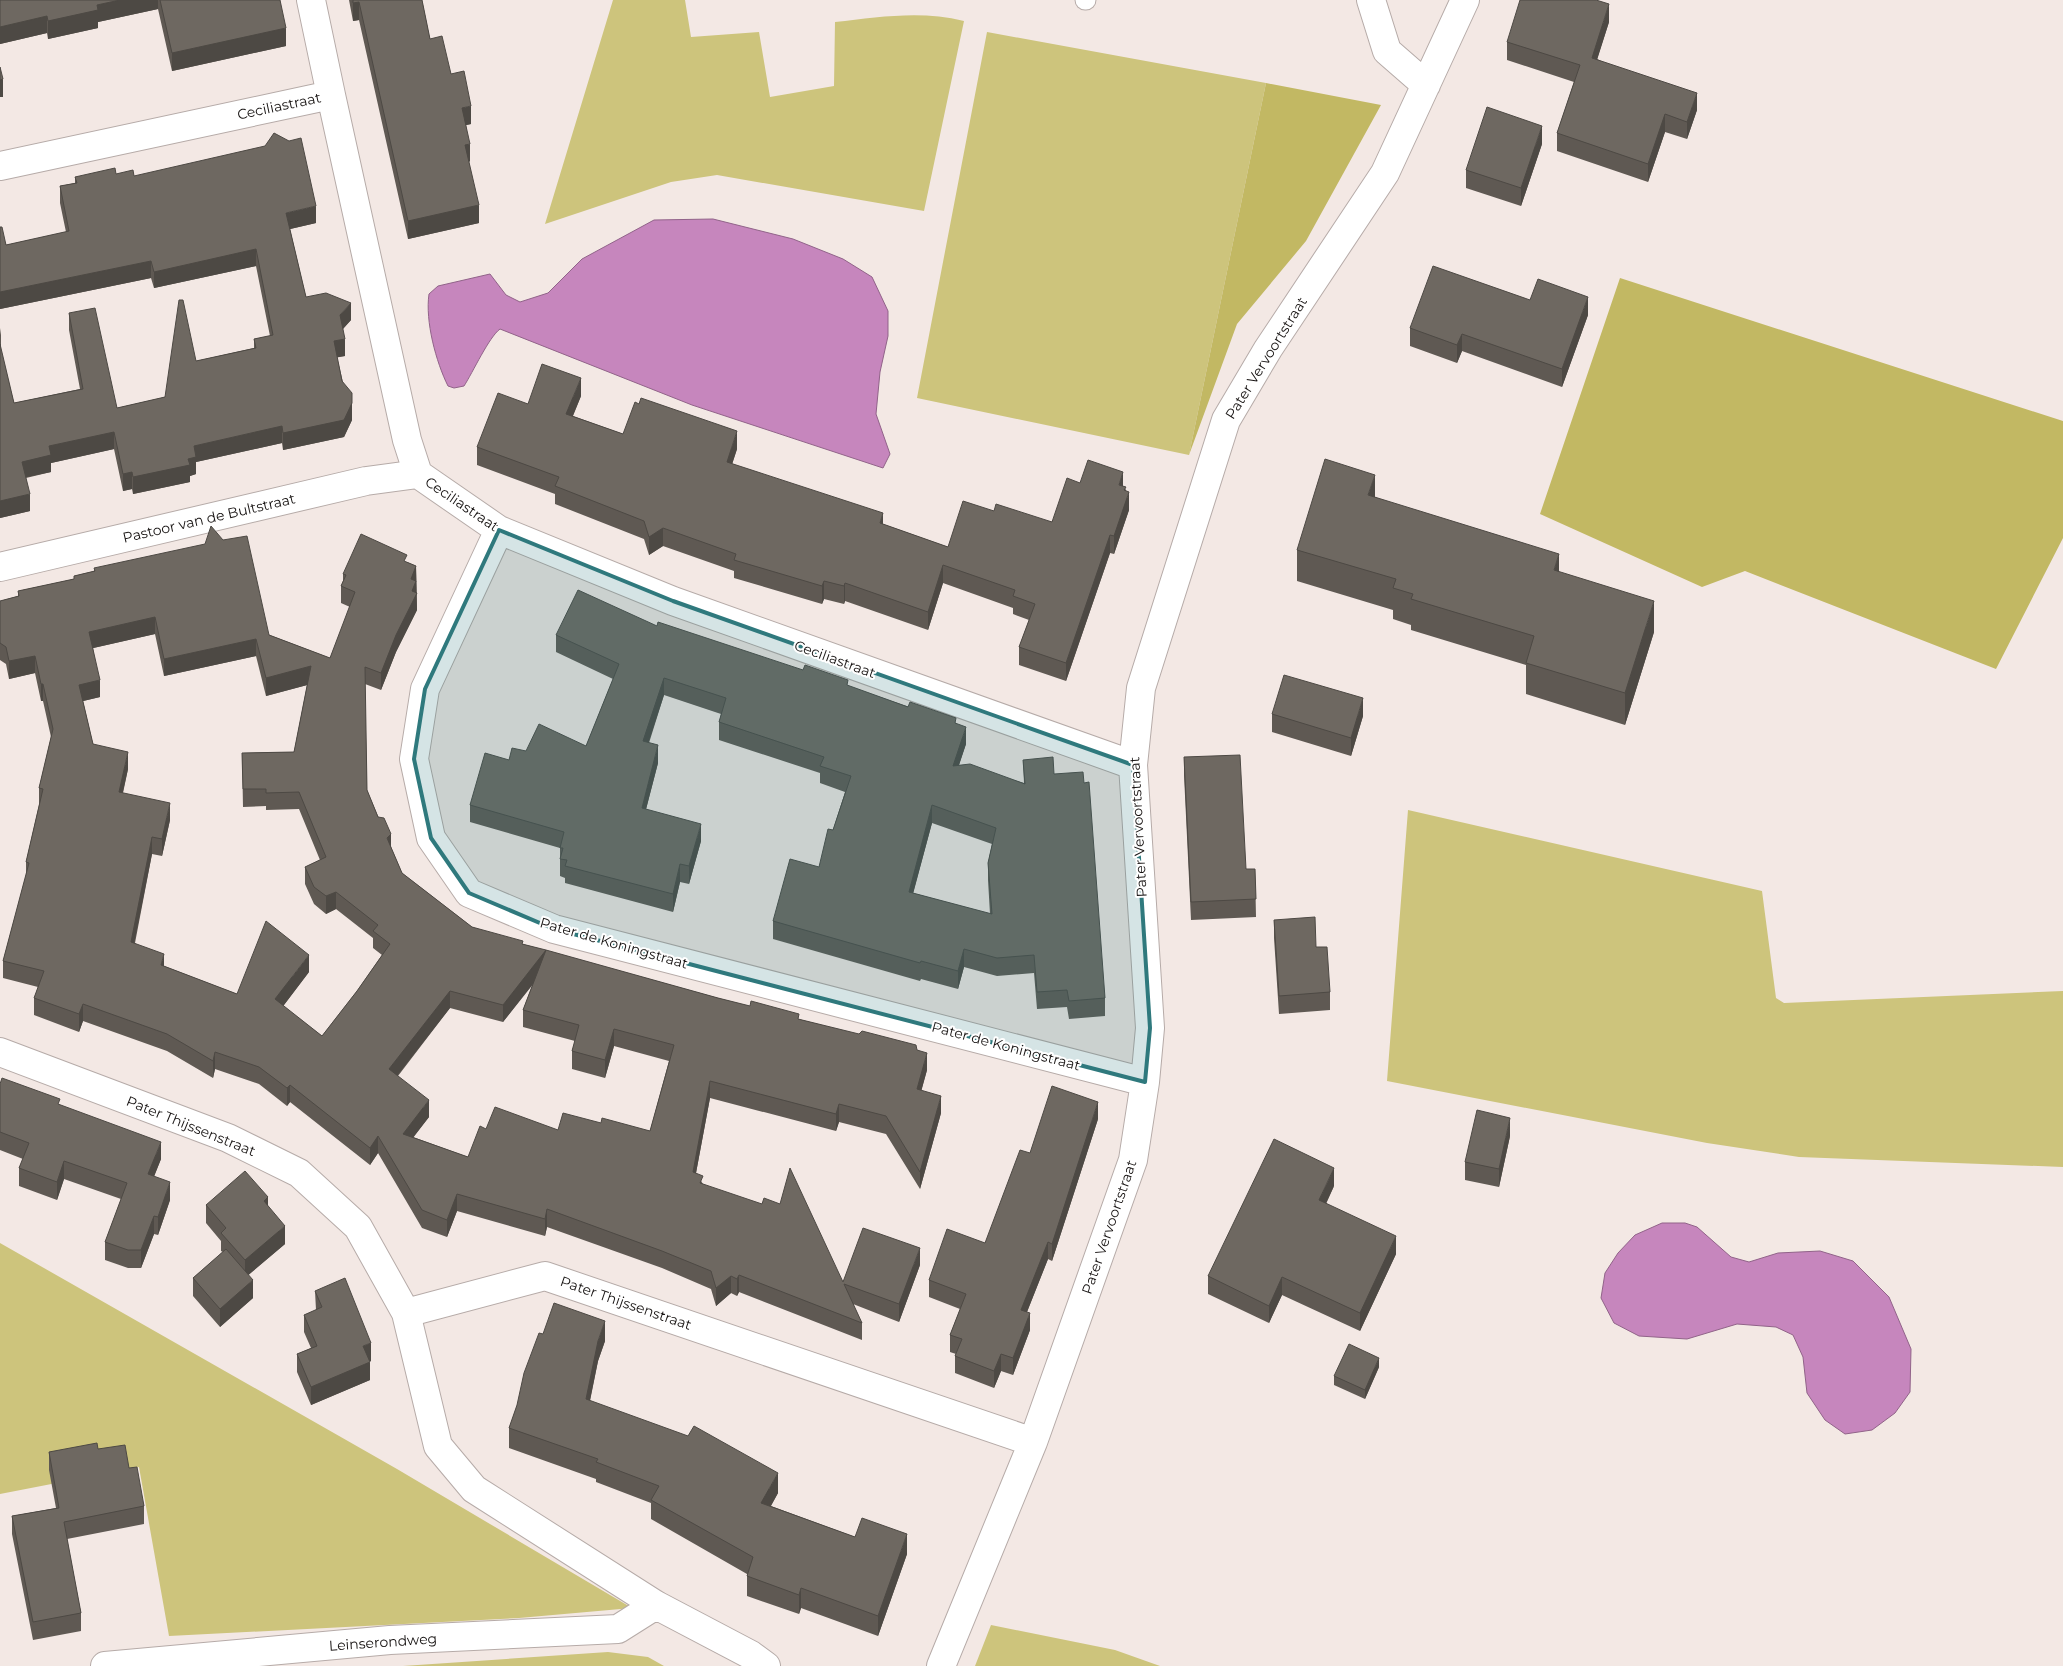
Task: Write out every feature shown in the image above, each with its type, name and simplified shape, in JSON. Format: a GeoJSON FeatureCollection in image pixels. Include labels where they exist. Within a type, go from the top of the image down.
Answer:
{"type":"FeatureCollection","features":[{"type":"Feature","properties":{"kind":"street"},"geometry":{"type":"LineString","coordinates":[[312,0],[331,95]]}},
{"type":"Feature","properties":{"kind":"street"},"geometry":{"type":"LineString","coordinates":[[1371,0],[1387,50],[1426,85]]}},
{"type":"Feature","properties":{"kind":"street","name":"Pater Vervoortstraat"},"geometry":{"type":"LineString","coordinates":[[941,1666],[1033,1442],[1133,1160],[1145,1082],[1150,1028],[1133,765],[1141,688],[1226,420],[1268,349],[1385,173],[1465,0]]}},
{"type":"Feature","properties":{"kind":"street","name":"Ceciliastraat"},"geometry":{"type":"LineString","coordinates":[[0,166],[331,95],[407,440],[418,474],[499,530],[673,601],[1133,765]]}},
{"type":"Feature","properties":{"kind":"street","name":"Pastoor van de Bultstraat"},"geometry":{"type":"LineString","coordinates":[[0,567],[366,481],[418,474]]}},
{"type":"Feature","properties":{"kind":"street","name":"Pater de Koningstraat"},"geometry":{"type":"LineString","coordinates":[[499,530],[426,689],[414,759],[430,838],[469,893],[554,929],[1145,1082]]}},
{"type":"Feature","properties":{"kind":"street","name":"Pater Thijssenstraat"},"geometry":{"type":"LineString","coordinates":[[0,1052],[228,1138],[299,1173],[358,1227],[406,1313],[545,1276],[1033,1442]]}},
{"type":"Feature","properties":{"kind":"street"},"geometry":{"type":"LineString","coordinates":[[406,1313],[438,1446],[474,1488],[656,1605],[752,1655],[766,1666]]}},
{"type":"Feature","properties":{"kind":"street","name":"Leinserondweg"},"geometry":{"type":"LineString","coordinates":[[105,1666],[390,1640],[618,1629],[656,1605]]}},
{"type":"Feature","properties":{"kind":"highlighted area"},"geometry":{"type":"Polygon","coordinates":[[[499,530],[673,601],[1133,765],[1150,1028],[1145,1082],[554,929],[469,893],[431,838],[414,759],[425,689],[499,530]]]}},
{"type":"Feature","properties":{"kind":"shaded area"},"geometry":{"type":"Polygon","coordinates":[[[613,0],[685,0],[691,37],[759,32],[770,97],[834,86],[835,22],[916,15],[964,21],[924,211],[717,175],[671,182],[545,224],[613,0]]]}},
{"type":"Feature","properties":{"kind":"shaded area"},"geometry":{"type":"Polygon","coordinates":[[[987,32],[1266,83],[1189,455],[917,398],[987,32]]]}},
{"type":"Feature","properties":{"kind":"shaded area"},"geometry":{"type":"Polygon","coordinates":[[[1266,83],[1381,105],[1306,241],[1237,324],[1189,455],[1266,83]]]}},
{"type":"Feature","properties":{"kind":"shaded area"},"geometry":{"type":"Polygon","coordinates":[[[713,219],[793,239],[843,259],[872,277],[888,311],[888,336],[880,372],[876,414],[890,454],[883,468],[692,405],[500,329],[486,347],[464,386],[454,388],[448,386],[439,365],[430,329],[429,294],[438,286],[490,274],[506,295],[520,302],[548,293],[582,259],[654,220],[713,219]]]}},
{"type":"Feature","properties":{"kind":"shaded area"},"geometry":{"type":"Polygon","coordinates":[[[1620,278],[2063,421],[2063,538],[1996,669],[1745,571],[1702,587],[1540,514],[1620,278]]]}},
{"type":"Feature","properties":{"kind":"shaded area"},"geometry":{"type":"Polygon","coordinates":[[[1408,810],[1762,891],[1776,998],[1784,1003],[2063,991],[2063,1167],[1799,1157],[1707,1143],[1387,1081],[1408,810]]]}},
{"type":"Feature","properties":{"kind":"shaded area"},"geometry":{"type":"Polygon","coordinates":[[[1662,1223],[1685,1223],[1697,1227],[1731,1257],[1749,1262],[1778,1253],[1820,1251],[1853,1261],[1889,1297],[1911,1349],[1910,1392],[1895,1413],[1872,1430],[1845,1434],[1825,1420],[1807,1393],[1803,1357],[1793,1335],[1776,1327],[1737,1324],[1687,1339],[1639,1336],[1614,1323],[1601,1298],[1605,1273],[1618,1253],[1635,1235],[1662,1223]]]}},
{"type":"Feature","properties":{"kind":"shaded area"},"geometry":{"type":"Polygon","coordinates":[[[0,1243],[397,1469],[632,1608],[519,1618],[169,1636],[139,1467],[0,1494],[0,1243]]]}},
{"type":"Feature","properties":{"kind":"shaded area"},"geometry":{"type":"Polygon","coordinates":[[[991,1625],[1115,1650],[1160,1666],[975,1666],[991,1625]]]}},
{"type":"Feature","properties":{"kind":"shaded area"},"geometry":{"type":"Polygon","coordinates":[[[608,1652],[648,1657],[664,1666],[403,1666],[608,1652]]]}},
{"type":"Feature","properties":{"kind":"building"},"geometry":{"type":"Polygon","coordinates":[[[0,0],[120,0],[97,5],[98,10],[48,21],[47,16],[0,27],[0,0]]]}},
{"type":"Feature","properties":{"kind":"building"},"geometry":{"type":"Polygon","coordinates":[[[160,0],[280,0],[286,28],[172,53],[160,0]]]}},
{"type":"Feature","properties":{"kind":"building"},"geometry":{"type":"Polygon","coordinates":[[[353,0],[422,0],[430,39],[442,36],[451,74],[464,71],[471,106],[462,108],[470,144],[465,145],[479,205],[408,221],[359,2],[353,3],[353,0]]]}},
{"type":"Feature","properties":{"kind":"building"},"geometry":{"type":"Polygon","coordinates":[[[1520,0],[1596,0],[1609,4],[1592,58],[1697,93],[1687,122],[1665,114],[1648,164],[1557,133],[1580,65],[1507,42],[1520,0]]]}},
{"type":"Feature","properties":{"kind":"building"},"geometry":{"type":"Polygon","coordinates":[[[0,67],[3,79],[0,80],[0,67]]]}},
{"type":"Feature","properties":{"kind":"building"},"geometry":{"type":"Polygon","coordinates":[[[1487,107],[1542,126],[1521,188],[1466,170],[1487,107]]]}},
{"type":"Feature","properties":{"kind":"building"},"geometry":{"type":"Polygon","coordinates":[[[274,133],[289,141],[301,138],[316,206],[286,213],[306,297],[326,293],[351,303],[340,315],[345,339],[334,341],[342,381],[352,393],[352,403],[344,420],[283,433],[282,426],[194,446],[196,457],[188,459],[190,465],[133,477],[132,472],[123,474],[114,432],[49,446],[51,455],[22,462],[30,494],[0,501],[0,344],[14,403],[83,389],[69,313],[95,308],[117,408],[165,397],[179,300],[183,300],[196,361],[256,348],[254,339],[273,335],[256,249],[154,272],[151,261],[0,292],[0,227],[2,227],[6,245],[69,231],[60,186],[77,183],[75,177],[115,168],[116,174],[133,170],[134,176],[265,146],[274,133]]]}},
{"type":"Feature","properties":{"kind":"building"},"geometry":{"type":"Polygon","coordinates":[[[1433,266],[1530,300],[1538,279],[1588,297],[1562,369],[1462,334],[1457,345],[1410,328],[1433,266]]]}},
{"type":"Feature","properties":{"kind":"building"},"geometry":{"type":"Polygon","coordinates":[[[542,364],[581,378],[566,414],[623,434],[635,402],[639,404],[641,398],[737,431],[727,462],[883,513],[880,523],[948,547],[963,501],[994,511],[996,504],[1052,522],[1067,478],[1080,483],[1088,460],[1123,472],[1119,485],[1126,487],[1124,490],[1129,492],[1114,536],[1110,535],[1066,663],[1019,647],[1035,604],[1013,596],[1015,590],[943,565],[928,612],[845,583],[844,586],[824,581],[822,586],[734,560],[736,554],[663,528],[649,537],[644,521],[555,486],[559,477],[477,447],[498,393],[528,404],[542,364]]]}},
{"type":"Feature","properties":{"kind":"building"},"geometry":{"type":"Polygon","coordinates":[[[1325,459],[1375,475],[1368,495],[1559,554],[1554,570],[1654,601],[1625,693],[1526,663],[1534,636],[1411,599],[1413,594],[1393,588],[1396,579],[1297,550],[1325,459]]]}},
{"type":"Feature","properties":{"kind":"building"},"geometry":{"type":"Polygon","coordinates":[[[211,526],[223,540],[247,536],[269,635],[330,658],[355,592],[341,586],[346,575],[343,574],[361,534],[407,555],[404,561],[416,566],[411,579],[416,581],[412,591],[417,593],[396,635],[381,673],[365,667],[367,790],[378,817],[384,818],[391,834],[387,838],[402,873],[472,927],[523,941],[522,944],[546,950],[718,998],[750,1006],[751,1001],[799,1014],[798,1019],[859,1034],[862,1031],[916,1045],[917,1050],[927,1053],[917,1089],[941,1096],[920,1172],[886,1116],[839,1104],[836,1114],[710,1081],[693,1172],[703,1176],[700,1183],[762,1204],[764,1198],[780,1204],[790,1168],[843,1282],[863,1228],[920,1248],[899,1304],[844,1284],[862,1323],[739,1275],[737,1279],[731,1276],[716,1288],[711,1271],[547,1209],[545,1219],[457,1194],[447,1220],[422,1210],[378,1136],[370,1148],[290,1085],[287,1088],[259,1067],[215,1052],[213,1061],[167,1034],[83,1004],[79,1014],[34,998],[44,971],[3,961],[29,863],[26,862],[43,789],[39,788],[53,729],[35,656],[9,661],[6,647],[0,643],[0,601],[19,596],[18,591],[74,579],[74,576],[95,571],[94,568],[205,544],[211,526]],[[155,617],[89,632],[100,680],[79,685],[93,744],[128,752],[119,792],[170,803],[162,839],[152,837],[131,942],[164,954],[161,965],[237,994],[266,921],[309,955],[275,999],[322,1036],[390,944],[373,931],[378,925],[336,892],[326,896],[314,887],[305,867],[326,857],[299,792],[266,793],[266,789],[243,789],[242,753],[294,752],[311,666],[266,678],[256,639],[164,659],[155,617]],[[546,950],[503,1005],[450,991],[389,1069],[429,1100],[403,1134],[468,1157],[480,1126],[486,1129],[495,1107],[558,1130],[563,1113],[601,1123],[602,1118],[650,1131],[674,1045],[614,1029],[605,1060],[572,1051],[579,1025],[523,1010],[546,950]]]}},
{"type":"Feature","properties":{"kind":"building"},"geometry":{"type":"Polygon","coordinates":[[[578,590],[657,626],[658,622],[803,670],[805,665],[848,680],[847,685],[908,707],[910,702],[956,718],[955,723],[966,727],[953,766],[970,764],[1025,784],[1023,760],[1053,757],[1054,774],[1083,772],[1084,783],[1089,782],[1105,998],[1069,1001],[1067,990],[1037,992],[1034,955],[997,958],[964,949],[958,971],[921,961],[920,963],[773,921],[790,859],[819,867],[828,829],[833,830],[851,776],[820,766],[824,757],[719,722],[726,698],[664,678],[643,741],[658,745],[642,808],[701,824],[689,866],[680,864],[673,894],[565,866],[567,860],[560,859],[563,848],[560,848],[564,832],[470,805],[485,753],[509,760],[512,748],[526,751],[539,724],[586,746],[619,664],[556,635],[578,590]],[[932,805],[909,892],[992,914],[988,863],[996,828],[932,805]]]}},
{"type":"Feature","properties":{"kind":"building"},"geometry":{"type":"Polygon","coordinates":[[[1284,675],[1363,698],[1351,738],[1272,714],[1284,675]]]}},
{"type":"Feature","properties":{"kind":"building"},"geometry":{"type":"Polygon","coordinates":[[[1240,755],[1246,869],[1255,869],[1256,899],[1191,902],[1184,757],[1240,755]]]}},
{"type":"Feature","properties":{"kind":"building"},"geometry":{"type":"Polygon","coordinates":[[[1315,917],[1316,947],[1327,947],[1330,992],[1279,996],[1274,920],[1315,917]]]}},
{"type":"Feature","properties":{"kind":"building"},"geometry":{"type":"Polygon","coordinates":[[[2,1078],[60,1099],[58,1104],[161,1142],[148,1174],[170,1182],[158,1217],[154,1216],[141,1250],[128,1250],[105,1242],[127,1183],[64,1161],[57,1182],[19,1168],[29,1143],[0,1132],[0,1084],[2,1078]]]}},
{"type":"Feature","properties":{"kind":"building"},"geometry":{"type":"Polygon","coordinates":[[[1052,1086],[1098,1102],[1052,1244],[1048,1242],[1021,1310],[1030,1313],[1013,1358],[1001,1354],[994,1371],[955,1356],[962,1339],[950,1335],[966,1294],[929,1280],[947,1229],[985,1243],[1020,1150],[1030,1153],[1052,1086]]]}},
{"type":"Feature","properties":{"kind":"building"},"geometry":{"type":"Polygon","coordinates":[[[1477,1110],[1510,1118],[1499,1169],[1465,1162],[1477,1110]]]}},
{"type":"Feature","properties":{"kind":"building"},"geometry":{"type":"Polygon","coordinates":[[[1274,1139],[1334,1168],[1319,1200],[1396,1236],[1360,1313],[1282,1277],[1269,1306],[1208,1276],[1274,1139]]]}},
{"type":"Feature","properties":{"kind":"building"},"geometry":{"type":"Polygon","coordinates":[[[245,1171],[268,1197],[264,1201],[285,1226],[245,1260],[221,1233],[226,1228],[206,1205],[245,1171]]]}},
{"type":"Feature","properties":{"kind":"building"},"geometry":{"type":"Polygon","coordinates":[[[226,1249],[253,1280],[220,1309],[193,1278],[226,1249]]]}},
{"type":"Feature","properties":{"kind":"building"},"geometry":{"type":"Polygon","coordinates":[[[345,1278],[371,1343],[363,1346],[370,1362],[311,1387],[297,1354],[317,1346],[304,1315],[322,1307],[315,1291],[345,1278]]]}},
{"type":"Feature","properties":{"kind":"building"},"geometry":{"type":"Polygon","coordinates":[[[554,1303],[605,1321],[598,1341],[586,1399],[688,1436],[694,1426],[778,1473],[761,1503],[855,1537],[862,1518],[907,1534],[878,1616],[801,1588],[799,1595],[747,1576],[753,1557],[651,1500],[659,1486],[596,1462],[598,1459],[509,1428],[517,1405],[524,1373],[539,1333],[543,1334],[554,1303]]]}},
{"type":"Feature","properties":{"kind":"building"},"geometry":{"type":"Polygon","coordinates":[[[1349,1344],[1379,1358],[1365,1390],[1334,1376],[1349,1344]]]}},
{"type":"Feature","properties":{"kind":"building"},"geometry":{"type":"Polygon","coordinates":[[[97,1443],[98,1449],[125,1445],[129,1468],[137,1467],[144,1506],[64,1522],[81,1613],[33,1622],[12,1516],[59,1508],[49,1452],[97,1443]]]}}]}
